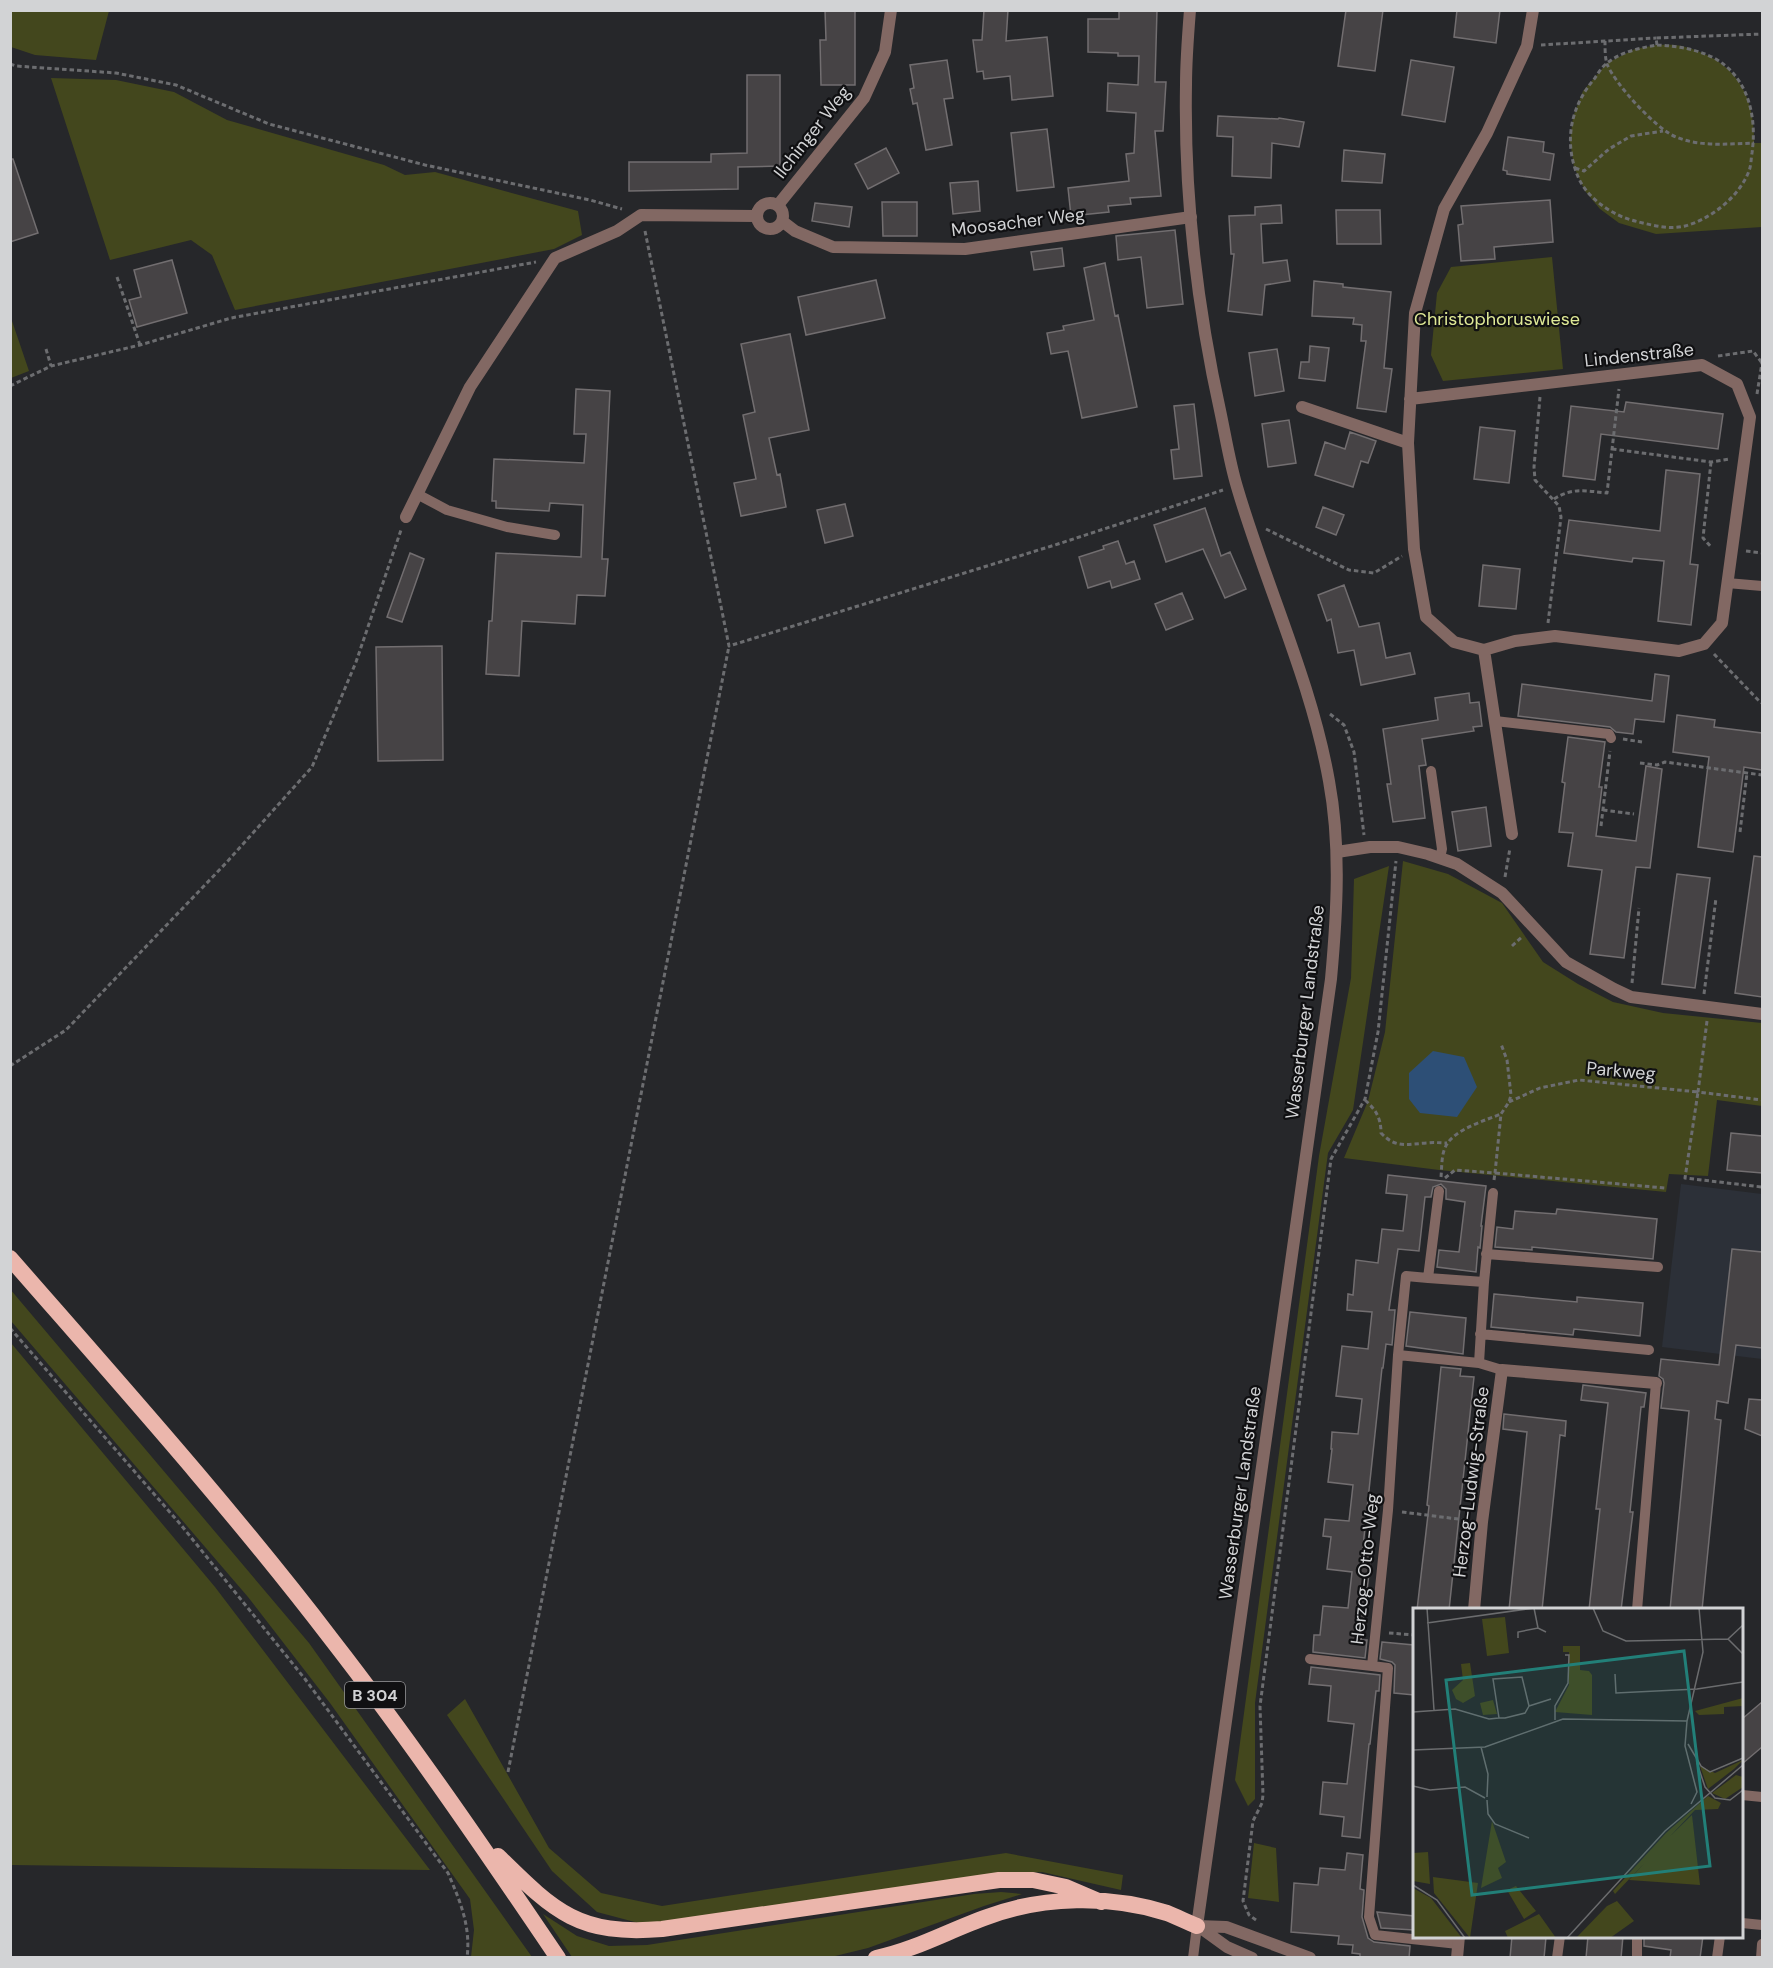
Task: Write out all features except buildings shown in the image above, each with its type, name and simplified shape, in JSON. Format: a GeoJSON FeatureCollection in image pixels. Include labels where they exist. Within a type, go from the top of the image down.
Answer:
{"type":"FeatureCollection","features":[{"type":"Feature","properties":{"kind":"highway","name":"B 304"},"geometry":{"type":"LineString","coordinates":[[10,1258],[171,1442],[324,1629],[406,1737],[558,1958]]}},
{"type":"Feature","properties":{"kind":"highway"},"geometry":{"type":"LineString","coordinates":[[474,1833],[552,1906],[576,1920],[612,1930],[662,1929],[999,1880],[1033,1880],[1066,1887],[1101,1902]]}},
{"type":"Feature","properties":{"kind":"highway"},"geometry":{"type":"LineString","coordinates":[[883,1957],[1008,1910],[1066,1901],[1123,1904],[1168,1914],[1197,1926]]}},
{"type":"Feature","properties":{"kind":"street","name":"Ilchinger Weg"},"geometry":{"type":"LineString","coordinates":[[778,205],[864,98],[885,52],[891,10]]}},
{"type":"Feature","properties":{"kind":"street","name":"Wasserburger Landstraße"},"geometry":{"type":"LineString","coordinates":[[1190,10],[1186,85],[1188,178],[1193,250],[1208,353],[1236,485],[1315,718],[1329,782],[1337,852],[1337,917],[1331,979],[1197,1926]]}},
{"type":"Feature","properties":{"kind":"street"},"geometry":{"type":"LineString","coordinates":[[1533,10],[1527,46],[1487,134],[1444,209],[1415,312],[1408,443],[1414,549],[1426,617],[1454,642],[1484,650],[1515,641],[1547,636],[1679,651],[1704,644]]}},
{"type":"Feature","properties":{"kind":"street","name":"Ilchinger Weg"},"geometry":{"type":"LineString","coordinates":[[756,216],[758,209],[769,202],[778,205],[783,212],[782,221]]}},
{"type":"Feature","properties":{"kind":"street"},"geometry":{"type":"LineString","coordinates":[[406,517],[470,387],[555,258],[617,231],[641,215],[756,216],[764,228],[774,228],[782,221]]}},
{"type":"Feature","properties":{"kind":"street","name":"Moosacher Weg"},"geometry":{"type":"LineString","coordinates":[[782,221],[795,231],[833,247],[965,249],[1191,217]]}},
{"type":"Feature","properties":{"kind":"street","name":"Lindenstraße"},"geometry":{"type":"LineString","coordinates":[[1410,399],[1702,365],[1737,384],[1750,417],[1722,623],[1704,644]]}},
{"type":"Feature","properties":{"kind":"street"},"geometry":{"type":"LineString","coordinates":[[1302,407],[1408,443]]}},
{"type":"Feature","properties":{"kind":"street"},"geometry":{"type":"LineString","coordinates":[[1484,650],[1512,834]]}},
{"type":"Feature","properties":{"kind":"street"},"geometry":{"type":"LineString","coordinates":[[1337,852],[1370,847],[1398,847],[1457,864],[1502,893],[1566,962],[1614,989],[1631,997],[1762,1014]]}},
{"type":"Feature","properties":{"kind":"street","name":"Herzog-Ludwig-Straße"},"geometry":{"type":"LineString","coordinates":[[1474,1608],[1482,1522],[1502,1370],[1656,1383]]}},
{"type":"Feature","properties":{"kind":"street"},"geometry":{"type":"LineString","coordinates":[[1197,1926],[1227,1947],[1252,1958]]}},
{"type":"Feature","properties":{"kind":"street"},"geometry":{"type":"LineString","coordinates":[[1197,1926],[1226,1927],[1310,1958]]}},
{"type":"Feature","properties":{"kind":"street"},"geometry":{"type":"LineString","coordinates":[[1456,1958],[1458,1940]]}},
{"type":"Feature","properties":{"kind":"lane"},"geometry":{"type":"LineString","coordinates":[[417,494],[447,510],[507,527],[555,535]]}},
{"type":"Feature","properties":{"kind":"lane"},"geometry":{"type":"LineString","coordinates":[[1727,583],[1762,586]]}},
{"type":"Feature","properties":{"kind":"lane"},"geometry":{"type":"LineString","coordinates":[[1495,721],[1609,734],[1611,738]]}},
{"type":"Feature","properties":{"kind":"lane"},"geometry":{"type":"LineString","coordinates":[[1431,771],[1442,849],[1440,858]]}},
{"type":"Feature","properties":{"kind":"lane"},"geometry":{"type":"LineString","coordinates":[[1428,1278],[1439,1191]]}},
{"type":"Feature","properties":{"kind":"lane"},"geometry":{"type":"LineString","coordinates":[[1479,1363],[1486,1254],[1493,1194]]}},
{"type":"Feature","properties":{"kind":"lane"},"geometry":{"type":"LineString","coordinates":[[1486,1254],[1658,1267]]}},
{"type":"Feature","properties":{"kind":"lane","name":"Herzog-Otto-Weg"},"geometry":{"type":"LineString","coordinates":[[1413,1937],[1375,1935],[1369,1917],[1388,1668],[1372,1666],[1388,1510],[1398,1354],[1406,1276],[1484,1282]]}},
{"type":"Feature","properties":{"kind":"lane"},"geometry":{"type":"LineString","coordinates":[[1480,1334],[1649,1350]]}},
{"type":"Feature","properties":{"kind":"lane"},"geometry":{"type":"LineString","coordinates":[[1398,1354],[1479,1363],[1502,1370]]}},
{"type":"Feature","properties":{"kind":"lane"},"geometry":{"type":"LineString","coordinates":[[1637,1608],[1656,1383]]}},
{"type":"Feature","properties":{"kind":"lane"},"geometry":{"type":"LineString","coordinates":[[1310,1659],[1372,1666]]}},
{"type":"Feature","properties":{"kind":"lane"},"geometry":{"type":"LineString","coordinates":[[1743,1795],[1762,1797]]}},
{"type":"Feature","properties":{"kind":"lane"},"geometry":{"type":"LineString","coordinates":[[1743,1923],[1762,1925]]}},
{"type":"Feature","properties":{"kind":"lane","name":"Wasserburger Landstraße"},"geometry":{"type":"LineString","coordinates":[[1193,1958],[1197,1926]]}},
{"type":"Feature","properties":{"kind":"lane","name":"Herzog-Otto-Weg"},"geometry":{"type":"LineString","coordinates":[[1425,1938],[1458,1940]]}},
{"type":"Feature","properties":{"kind":"lane"},"geometry":{"type":"LineString","coordinates":[[1557,1958],[1560,1938]]}},
{"type":"Feature","properties":{"kind":"lane"},"geometry":{"type":"LineString","coordinates":[[1637,1938],[1637,1958]]}},
{"type":"Feature","properties":{"kind":"lane"},"geometry":{"type":"LineString","coordinates":[[1717,1958],[1720,1938]]}},
{"type":"Feature","properties":{"kind":"lane"},"geometry":{"type":"LineString","coordinates":[[1761,1958],[1762,1944]]}},
{"type":"Feature","properties":{"kind":"path"},"geometry":{"type":"LineString","coordinates":[[1527,46],[1762,34]]}},
{"type":"Feature","properties":{"kind":"path"},"geometry":{"type":"LineString","coordinates":[[1656,38],[1657,45]]}},
{"type":"Feature","properties":{"kind":"path"},"geometry":{"type":"LineString","coordinates":[[1605,41],[1607,63],[1634,101],[1663,131],[1678,138],[1707,144],[1754,143]]}},
{"type":"Feature","properties":{"kind":"path"},"geometry":{"type":"LineString","coordinates":[[1657,45],[1684,46],[1716,59],[1737,78],[1749,99],[1754,125],[1750,170],[1737,193],[1706,217],[1683,226],[1657,226],[1620,218],[1585,191],[1574,167],[1570,141],[1573,117],[1583,92],[1607,63],[1635,49],[1657,45]]}},
{"type":"Feature","properties":{"kind":"path"},"geometry":{"type":"LineString","coordinates":[[10,64],[116,73],[176,84],[269,124],[425,165],[590,200],[641,215],[729,646],[508,1772]]}},
{"type":"Feature","properties":{"kind":"path"},"geometry":{"type":"LineString","coordinates":[[1574,167],[1584,171],[1609,149],[1631,136],[1663,131]]}},
{"type":"Feature","properties":{"kind":"path"},"geometry":{"type":"LineString","coordinates":[[10,386],[51,366],[140,345],[231,318],[555,258]]}},
{"type":"Feature","properties":{"kind":"path"},"geometry":{"type":"LineString","coordinates":[[117,277],[140,345]]}},
{"type":"Feature","properties":{"kind":"path"},"geometry":{"type":"LineString","coordinates":[[46,349],[51,366]]}},
{"type":"Feature","properties":{"kind":"path"},"geometry":{"type":"LineString","coordinates":[[1702,365],[1709,357],[1754,351],[1762,363]]}},
{"type":"Feature","properties":{"kind":"path"},"geometry":{"type":"LineString","coordinates":[[1554,499],[1565,492],[1572,491],[1607,494],[1621,375]]}},
{"type":"Feature","properties":{"kind":"path"},"geometry":{"type":"LineString","coordinates":[[1541,384],[1534,467],[1535,480],[1559,506],[1561,518],[1547,636]]}},
{"type":"Feature","properties":{"kind":"path"},"geometry":{"type":"LineString","coordinates":[[1612,449],[1711,462],[1724,461],[1745,452]]}},
{"type":"Feature","properties":{"kind":"path"},"geometry":{"type":"LineString","coordinates":[[1711,462],[1703,538],[1712,548]]}},
{"type":"Feature","properties":{"kind":"path"},"geometry":{"type":"LineString","coordinates":[[729,646],[1058,544],[1236,485]]}},
{"type":"Feature","properties":{"kind":"path"},"geometry":{"type":"LineString","coordinates":[[10,1066],[66,1030],[226,863],[312,767],[356,662],[406,517]]}},
{"type":"Feature","properties":{"kind":"path"},"geometry":{"type":"LineString","coordinates":[[1252,535],[1266,529],[1349,570],[1374,573],[1414,549]]}},
{"type":"Feature","properties":{"kind":"path"},"geometry":{"type":"LineString","coordinates":[[1704,644],[1762,703]]}},
{"type":"Feature","properties":{"kind":"path"},"geometry":{"type":"LineString","coordinates":[[1330,714],[1344,725],[1354,752],[1363,832],[1370,847]]}},
{"type":"Feature","properties":{"kind":"path"},"geometry":{"type":"LineString","coordinates":[[1601,826],[1611,738],[1642,742]]}},
{"type":"Feature","properties":{"kind":"path"},"geometry":{"type":"LineString","coordinates":[[1640,763],[1657,765],[1665,762],[1762,775]]}},
{"type":"Feature","properties":{"kind":"path"},"geometry":{"type":"LineString","coordinates":[[1740,832],[1747,773]]}},
{"type":"Feature","properties":{"kind":"path"},"geometry":{"type":"LineString","coordinates":[[1603,810],[1634,814]]}},
{"type":"Feature","properties":{"kind":"path"},"geometry":{"type":"LineString","coordinates":[[1502,893],[1512,834]]}},
{"type":"Feature","properties":{"kind":"path"},"geometry":{"type":"LineString","coordinates":[[1257,1921],[1249,1915],[1243,1901],[1253,1821],[1263,1796],[1260,1706],[1331,1159],[1365,1099],[1378,1032],[1398,847]]}},
{"type":"Feature","properties":{"kind":"path"},"geometry":{"type":"LineString","coordinates":[[1716,898],[1698,1092],[1685,1178],[1762,1187]]}},
{"type":"Feature","properties":{"kind":"path"},"geometry":{"type":"LineString","coordinates":[[1631,997],[1639,908]]}},
{"type":"Feature","properties":{"kind":"path"},"geometry":{"type":"LineString","coordinates":[[1495,1173],[1502,1114],[1509,1102],[1509,1073],[1501,1044]]}},
{"type":"Feature","properties":{"kind":"path","name":"Parkweg"},"geometry":{"type":"LineString","coordinates":[[1509,1102],[1540,1088],[1579,1080],[1762,1100]]}},
{"type":"Feature","properties":{"kind":"path"},"geometry":{"type":"LineString","coordinates":[[1365,1099],[1376,1110],[1381,1124],[1381,1133],[1389,1141],[1407,1146],[1447,1143]]}},
{"type":"Feature","properties":{"kind":"path"},"geometry":{"type":"LineString","coordinates":[[1502,1114],[1474,1124],[1447,1143],[1443,1153],[1440,1181],[1455,1170],[1665,1188]]}},
{"type":"Feature","properties":{"kind":"path"},"geometry":{"type":"LineString","coordinates":[[10,1328],[181,1526],[305,1679],[448,1873],[468,1926],[467,1958]]}},
{"type":"Feature","properties":{"kind":"path"},"geometry":{"type":"LineString","coordinates":[[1388,1510],[1482,1522]]}},
{"type":"Feature","properties":{"kind":"path"},"geometry":{"type":"LineString","coordinates":[[1376,1632],[1413,1635]]}},
{"type":"Feature","properties":{"kind":"shaded area"},"geometry":{"type":"Polygon","coordinates":[[[1681,1184],[1762,1194],[1762,1359],[1662,1347],[1681,1184]]]}},
{"type":"Feature","properties":{"kind":"green space"},"geometry":{"type":"Polygon","coordinates":[[[11,10],[109,11],[96,60],[35,55],[11,47],[11,10]]]}},
{"type":"Feature","properties":{"kind":"green space"},"geometry":{"type":"Polygon","coordinates":[[[1657,45],[1678,45],[1717,60],[1729,70],[1746,94],[1751,109],[1754,143],[1762,143],[1762,227],[1656,234],[1619,223],[1600,209],[1585,191],[1574,167],[1570,141],[1573,117],[1583,91],[1607,63],[1635,49],[1657,45]]]}},
{"type":"Feature","properties":{"kind":"green space"},"geometry":{"type":"Polygon","coordinates":[[[51,78],[116,80],[174,92],[227,120],[384,165],[405,175],[435,172],[578,211],[582,235],[554,249],[235,310],[212,255],[191,240],[110,260],[51,78]]]}},
{"type":"Feature","properties":{"kind":"green space","name":"Christophoruswiese"},"geometry":{"type":"Polygon","coordinates":[[[1552,257],[1563,369],[1443,381],[1431,355],[1437,293],[1451,267],[1552,257]]]}},
{"type":"Feature","properties":{"kind":"green space"},"geometry":{"type":"Polygon","coordinates":[[[11,318],[29,371],[10,378],[11,318]]]}},
{"type":"Feature","properties":{"kind":"green space"},"geometry":{"type":"Polygon","coordinates":[[[1403,861],[1448,874],[1502,903],[1543,962],[1613,1002],[1663,1013],[1762,1023],[1762,1106],[1717,1100],[1708,1176],[1669,1174],[1666,1192],[1439,1170],[1344,1158],[1368,1101],[1385,1032],[1403,861]]]}},
{"type":"Feature","properties":{"kind":"green space"},"geometry":{"type":"Polygon","coordinates":[[[1389,866],[1353,1110],[1328,1153],[1255,1703],[1255,1799],[1248,1806],[1235,1780],[1319,1156],[1351,978],[1354,879],[1389,866]]]}},
{"type":"Feature","properties":{"kind":"green space"},"geometry":{"type":"Polygon","coordinates":[[[10,1289],[309,1643],[532,1957],[471,1957],[474,1930],[470,1899],[330,1703],[248,1597],[11,1321],[10,1289]]]}},
{"type":"Feature","properties":{"kind":"green space"},"geometry":{"type":"Polygon","coordinates":[[[11,1343],[215,1587],[430,1870],[11,1865],[11,1343]]]}},
{"type":"Feature","properties":{"kind":"green space"},"geometry":{"type":"Polygon","coordinates":[[[465,1699],[549,1848],[601,1893],[662,1906],[1006,1853],[1123,1875],[1121,1890],[1042,1872],[992,1875],[646,1925],[597,1912],[552,1871],[447,1715],[465,1699]]]}},
{"type":"Feature","properties":{"kind":"green space"},"geometry":{"type":"Polygon","coordinates":[[[1254,1843],[1276,1848],[1279,1902],[1248,1898],[1254,1843]]]}},
{"type":"Feature","properties":{"kind":"green space"},"geometry":{"type":"Polygon","coordinates":[[[1001,1892],[1022,1894],[868,1948],[827,1958],[572,1957],[543,1914],[577,1936],[609,1946],[647,1945],[974,1894],[1001,1892]]]}},
{"type":"Feature","properties":{"kind":"water"},"geometry":{"type":"Polygon","coordinates":[[[1433,1051],[1464,1057],[1477,1087],[1457,1117],[1420,1113],[1409,1099],[1409,1073],[1433,1051]]]}}]}
